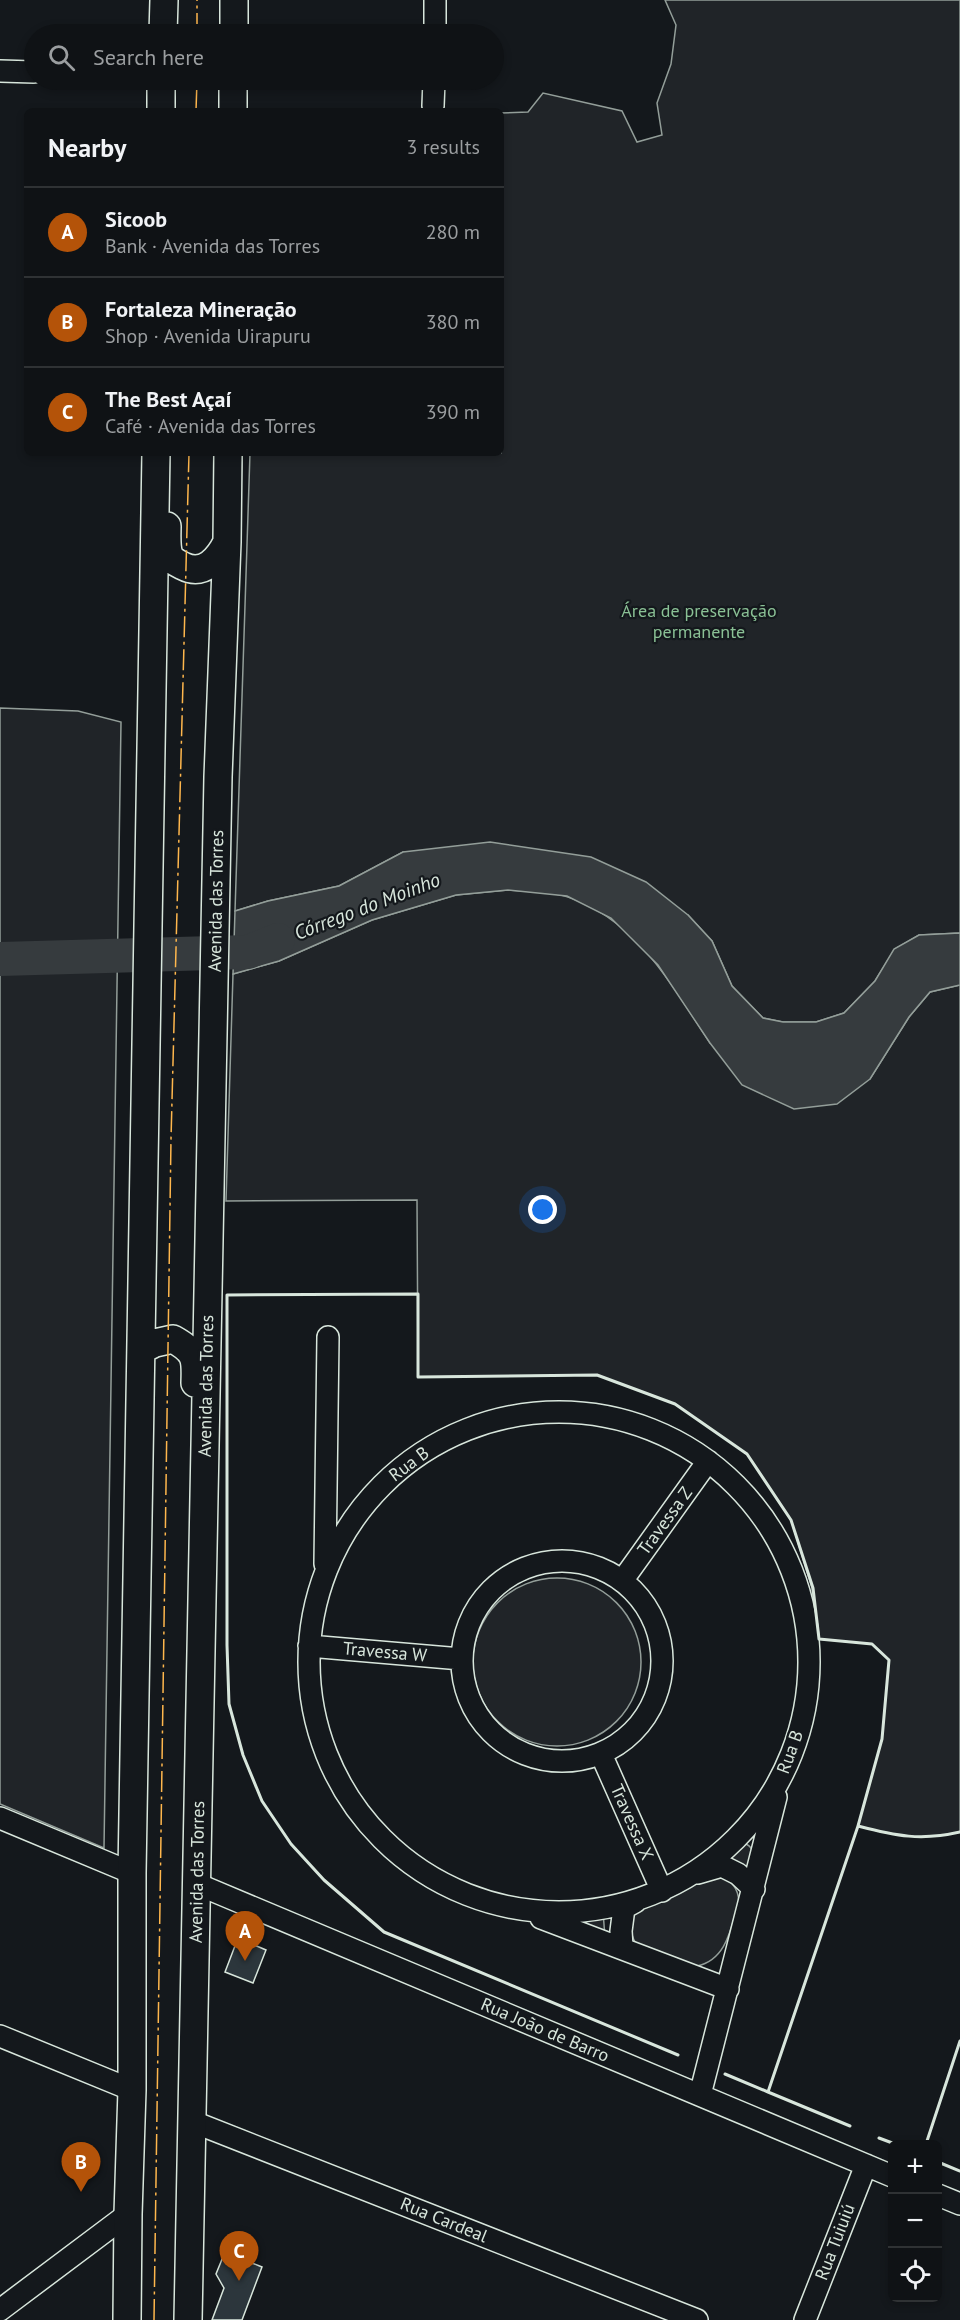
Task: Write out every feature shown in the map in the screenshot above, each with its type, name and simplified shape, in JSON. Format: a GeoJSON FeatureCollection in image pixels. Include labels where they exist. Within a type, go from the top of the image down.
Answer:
{"type":"FeatureCollection","features":[{"type":"Feature","properties":{"kind":"main road"},"geometry":{"type":"LineString","coordinates":[[163,24],[164,0]]}},
{"type":"Feature","properties":{"kind":"main road"},"geometry":{"type":"LineString","coordinates":[[234,0],[234,24]]}},
{"type":"Feature","properties":{"kind":"main road"},"geometry":{"type":"LineString","coordinates":[[161,90],[161,108]]}},
{"type":"Feature","properties":{"kind":"main road"},"geometry":{"type":"LineString","coordinates":[[233,90],[233,108]]}},
{"type":"Feature","properties":{"kind":"main road"},"geometry":{"type":"LineString","coordinates":[[128,2320],[128,2214],[132,2090],[132,1873],[156,456]]}},
{"type":"Feature","properties":{"kind":"main road"},"geometry":{"type":"LineString","coordinates":[[167,456],[168,553],[174,561],[190,570],[203,568],[221,554],[227,542]]}},
{"type":"Feature","properties":{"kind":"main road","name":"Avenida das Torres"},"geometry":{"type":"LineString","coordinates":[[188,2320],[218,777],[228,456]]}},
{"type":"Feature","properties":{"kind":"main road"},"geometry":{"type":"LineString","coordinates":[[141,1350],[155,1343],[173,1339],[188,1347],[196,1359],[191,1545],[201,1602]]}},
{"type":"Feature","properties":{"kind":"street"},"geometry":{"type":"LineString","coordinates":[[435,0],[435,24]]}},
{"type":"Feature","properties":{"kind":"street"},"geometry":{"type":"LineString","coordinates":[[0,71],[24,72]]}},
{"type":"Feature","properties":{"kind":"street"},"geometry":{"type":"LineString","coordinates":[[433,106],[434,90]]}},
{"type":"Feature","properties":{"kind":"street","name":"Rua B"},"geometry":{"type":"LineString","coordinates":[[325,1572],[328,1337]]}},
{"type":"Feature","properties":{"kind":"street","name":"Rua B"},"geometry":{"type":"LineString","coordinates":[[534,1412],[580,1412],[626,1420],[669,1437],[708,1461],[738,1488],[763,1518],[783,1552],[798,1589],[806,1628],[809,1667],[805,1707],[795,1745],[779,1781],[756,1817],[728,1848],[694,1874],[635,1902],[577,1913],[518,1910],[474,1898],[432,1878],[395,1851],[363,1818],[338,1779],[320,1737],[311,1692],[309,1646],[314,1608],[325,1572],[345,1530],[373,1493],[407,1462],[446,1437],[489,1421],[534,1412]]}},
{"type":"Feature","properties":{"kind":"street","name":"Travessa Z"},"geometry":{"type":"LineString","coordinates":[[622,1581],[708,1461]]}},
{"type":"Feature","properties":{"kind":"street"},"geometry":{"type":"LineString","coordinates":[[557,1560],[587,1563],[622,1581],[638,1596],[655,1623],[662,1653],[659,1684],[648,1713],[627,1737],[601,1754],[569,1762],[536,1758],[506,1745],[482,1722],[466,1692],[461,1659],[466,1629],[480,1602],[501,1580],[527,1566],[557,1560]]}},
{"type":"Feature","properties":{"kind":"street","name":"Travessa W"},"geometry":{"type":"LineString","coordinates":[[309,1646],[461,1659]]}},
{"type":"Feature","properties":{"kind":"street","name":"Travessa X"},"geometry":{"type":"LineString","coordinates":[[601,1754],[662,1891]]}},
{"type":"Feature","properties":{"kind":"street"},"geometry":{"type":"LineString","coordinates":[[700,2095],[754,1889],[779,1781]]}},
{"type":"Feature","properties":{"kind":"street"},"geometry":{"type":"LineString","coordinates":[[0,1818],[132,1873]]}},
{"type":"Feature","properties":{"kind":"street"},"geometry":{"type":"LineString","coordinates":[[694,1874],[722,1866],[738,1875],[754,1889]]}},
{"type":"Feature","properties":{"kind":"street","name":"Rua João de Barro"},"geometry":{"type":"LineString","coordinates":[[197,1884],[888,2174]]}},
{"type":"Feature","properties":{"kind":"street"},"geometry":{"type":"LineString","coordinates":[[622,1947],[621,1931],[624,1908],[635,1902]]}},
{"type":"Feature","properties":{"kind":"street"},"geometry":{"type":"LineString","coordinates":[[518,1910],[622,1947],[728,1989]]}},
{"type":"Feature","properties":{"kind":"street"},"geometry":{"type":"LineString","coordinates":[[0,2036],[132,2090]]}},
{"type":"Feature","properties":{"kind":"street","name":"Rua Cardeal"},"geometry":{"type":"LineString","coordinates":[[191,2121],[697,2320]]}},
{"type":"Feature","properties":{"kind":"street","name":"Rua Tuiuiú"},"geometry":{"type":"LineString","coordinates":[[805,2320],[866,2164]]}},
{"type":"Feature","properties":{"kind":"street"},"geometry":{"type":"LineString","coordinates":[[942,2197],[960,2204]]}},
{"type":"Feature","properties":{"kind":"street"},"geometry":{"type":"LineString","coordinates":[[0,2310],[128,2214]]}},
{"type":"Feature","properties":{"kind":"green space","name":"Área de preservação permanente"},"geometry":{"type":"Polygon","coordinates":[[[665,0],[960,0],[960,933],[919,935],[895,949],[875,981],[844,1013],[816,1022],[783,1022],[763,1018],[732,986],[712,941],[688,915],[403,852],[339,886],[268,901],[235,911],[250,456],[504,456],[504,113],[528,112],[543,93],[622,111],[637,142],[662,135],[657,103],[671,64],[676,25],[665,0]]]}},
{"type":"Feature","properties":{"kind":"green space"},"geometry":{"type":"Polygon","coordinates":[[[0,708],[78,711],[121,722],[104,1848],[0,1804],[0,708]]]}},
{"type":"Feature","properties":{"kind":"green space"},"geometry":{"type":"Polygon","coordinates":[[[508,890],[568,897],[592,907],[614,921],[651,957],[710,1043],[870,1079],[909,1017],[930,992],[960,985],[960,1832],[921,1837],[858,1826],[882,1739],[889,1660],[872,1644],[819,1639],[812,1588],[791,1520],[747,1454],[675,1404],[597,1375],[418,1377],[417,1200],[226,1201],[233,974],[279,961],[372,920],[456,895],[508,890]]]}},
{"type":"Feature","properties":{"kind":"green space"},"geometry":{"type":"Polygon","coordinates":[[[557,1578],[573,1579],[589,1584],[617,1602],[635,1630],[640,1646],[640,1678],[635,1694],[617,1722],[589,1740],[573,1745],[557,1746],[541,1745],[525,1740],[497,1722],[479,1694],[474,1678],[473,1662],[474,1646],[479,1630],[497,1602],[525,1584],[541,1579],[557,1578]]]}},
{"type":"Feature","properties":{"kind":"green space"},"geometry":{"type":"Polygon","coordinates":[[[740,1844],[746,1844],[752,1851],[748,1869],[727,1859],[740,1844]]]}},
{"type":"Feature","properties":{"kind":"green space"},"geometry":{"type":"Polygon","coordinates":[[[719,1875],[733,1886],[739,1902],[730,1932],[715,1957],[697,1966],[636,1944],[631,1926],[638,1909],[677,1889],[719,1875]]]}},
{"type":"Feature","properties":{"kind":"green space"},"geometry":{"type":"Polygon","coordinates":[[[603,1911],[605,1938],[564,1917],[603,1911]]]}},
{"type":"Feature","properties":{"kind":"water"},"geometry":{"type":"Polygon","coordinates":[[[490,842],[591,857],[646,882],[688,915],[712,941],[732,986],[763,1018],[783,1022],[816,1022],[844,1013],[875,981],[894,949],[919,935],[960,933],[960,985],[930,992],[909,1017],[870,1079],[837,1104],[794,1109],[742,1085],[710,1043],[658,965],[611,918],[567,896],[508,890],[456,895],[372,920],[279,961],[233,974],[235,911],[268,901],[339,886],[403,852],[490,842]]]}},
{"type":"Feature","properties":{"kind":"building"},"geometry":{"type":"Polygon","coordinates":[[[238,1938],[266,1950],[253,1983],[225,1972],[238,1938]]]}},
{"type":"Feature","properties":{"kind":"building"},"geometry":{"type":"Polygon","coordinates":[[[225,2252],[262,2267],[242,2320],[212,2320],[224,2288],[216,2274],[225,2252]]]}},
{"type":"Feature","properties":{"kind":"waterway","name":"Córrego do Moinho"},"geometry":{"type":"LineString","coordinates":[[0,959],[248,952],[278,940]]}},
{"type":"Feature","properties":{"kind":"wall"},"geometry":{"type":"LineString","coordinates":[[678,2055],[384,1932],[324,1880],[291,1844],[262,1801],[243,1755],[229,1704],[227,1295],[418,1294],[418,1377],[597,1375],[675,1404],[747,1454],[791,1520],[813,1588],[819,1639],[872,1644],[889,1660],[882,1739],[858,1826],[768,2092],[725,2074]]}},
{"type":"Feature","properties":{"kind":"wall"},"geometry":{"type":"LineString","coordinates":[[858,1826],[921,1837],[960,1832]]}},
{"type":"Feature","properties":{"kind":"wall"},"geometry":{"type":"LineString","coordinates":[[927,2140],[960,2041]]}},
{"type":"Feature","properties":{"kind":"wall"},"geometry":{"type":"LineString","coordinates":[[768,2092],[850,2126]]}},
{"type":"Feature","properties":{"kind":"wall"},"geometry":{"type":"LineString","coordinates":[[879,2138],[888,2141]]}},
{"type":"Feature","properties":{"kind":"wall"},"geometry":{"type":"LineString","coordinates":[[942,2164],[960,2171]]}},
{"type":"Feature","properties":{"kind":"power"},"geometry":{"type":"LineString","coordinates":[[197,0],[197,24]]}},
{"type":"Feature","properties":{"kind":"power"},"geometry":{"type":"LineString","coordinates":[[196,108],[197,90]]}},
{"type":"Feature","properties":{"kind":"power"},"geometry":{"type":"LineString","coordinates":[[154,2320],[171,1139],[189,456]]}},
{"type":"Feature","properties":{"kind":"place","name":"Sicoob"},"geometry":{"type":"Point","coordinates":[245,1961]}},
{"type":"Feature","properties":{"kind":"place","name":"Fortaleza Mineração"},"geometry":{"type":"Point","coordinates":[81,2192]}},
{"type":"Feature","properties":{"kind":"place","name":"The Best Açaí"},"geometry":{"type":"Point","coordinates":[239,2281]}}]}
